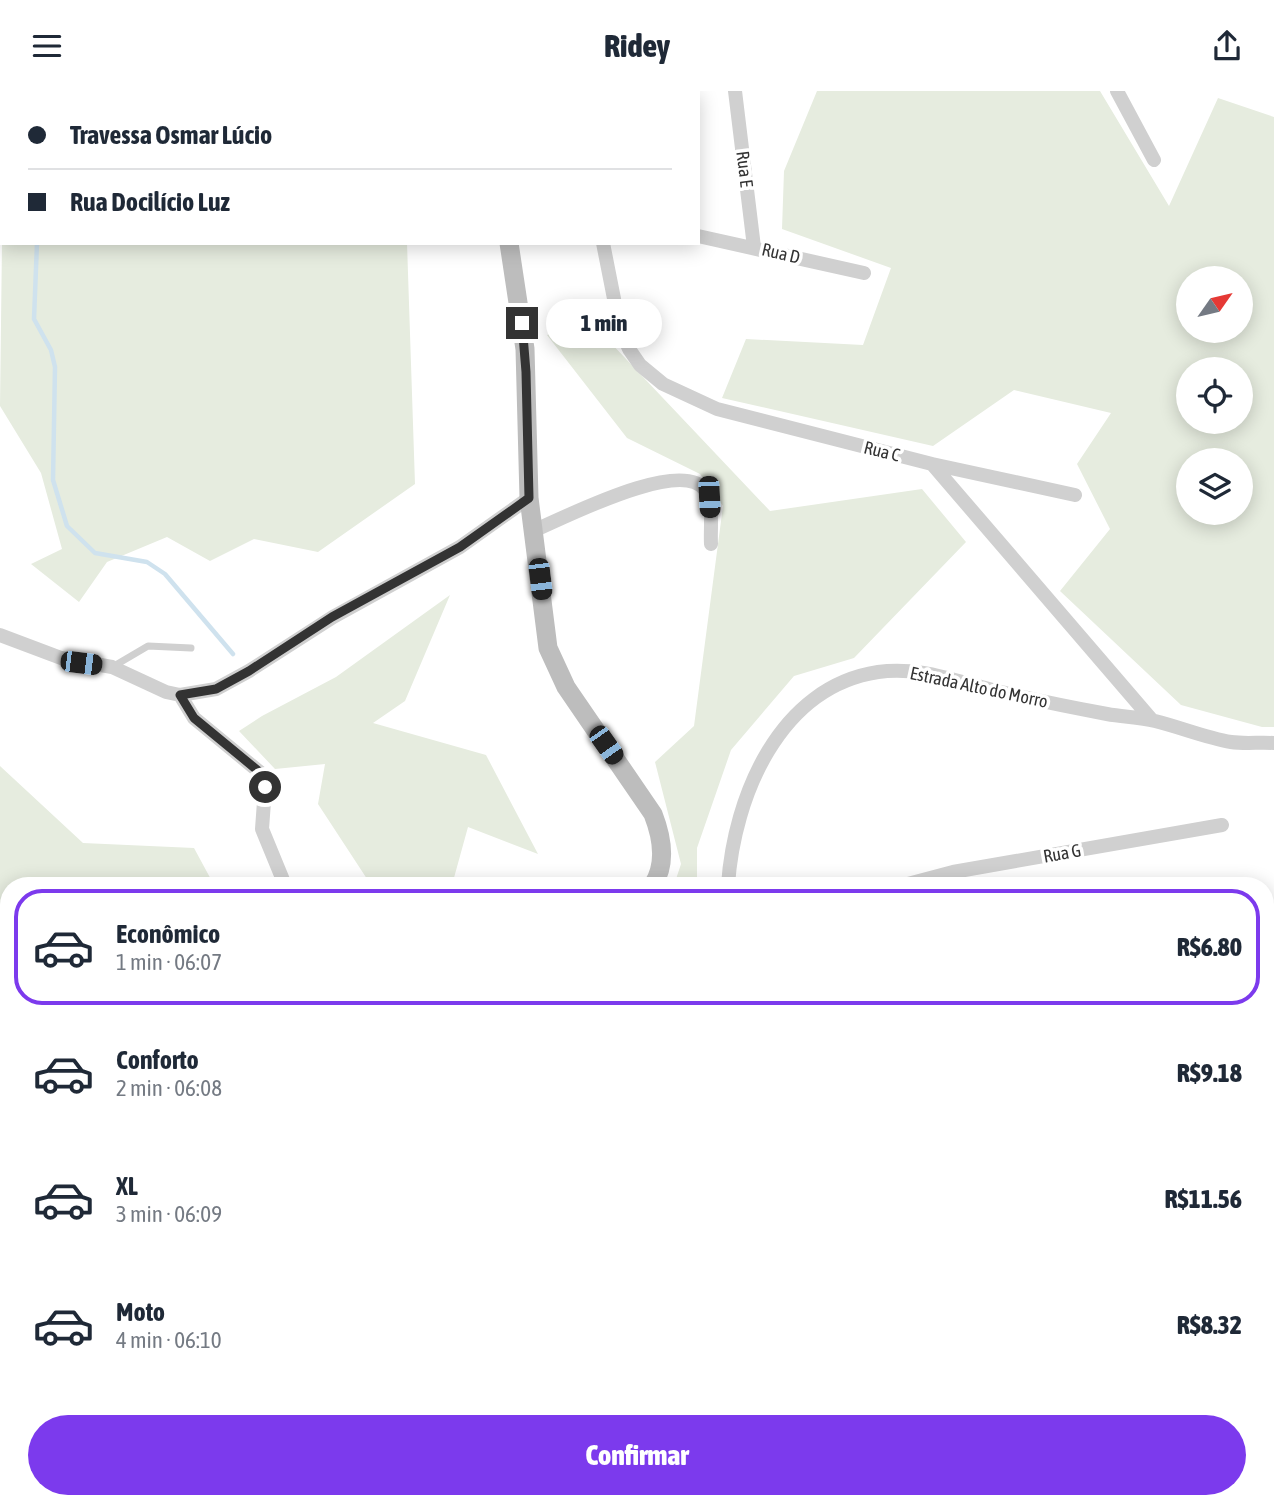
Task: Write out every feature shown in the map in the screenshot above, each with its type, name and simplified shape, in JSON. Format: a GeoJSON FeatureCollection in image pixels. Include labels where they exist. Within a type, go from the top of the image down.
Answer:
{"type":"FeatureCollection","features":[{"type":"Feature","properties":{"kind":"main road"},"geometry":{"type":"LineString","coordinates":[[509,245],[525,349],[529,498],[552,660],[571,695],[649,806],[657,825],[663,855],[656,877]]}},
{"type":"Feature","properties":{"kind":"street","name":"Rua E"},"geometry":{"type":"LineString","coordinates":[[735,91],[754,247]]}},
{"type":"Feature","properties":{"kind":"street"},"geometry":{"type":"LineString","coordinates":[[1117,91],[1154,160]]}},
{"type":"Feature","properties":{"kind":"street","name":"Rua D"},"geometry":{"type":"LineString","coordinates":[[700,236],[864,273]]}},
{"type":"Feature","properties":{"kind":"street","name":"Rua C"},"geometry":{"type":"LineString","coordinates":[[603,245],[620,329],[640,365],[663,384],[717,409],[932,464],[1074,495]]}},
{"type":"Feature","properties":{"kind":"street"},"geometry":{"type":"LineString","coordinates":[[932,464],[1152,720]]}},
{"type":"Feature","properties":{"kind":"street"},"geometry":{"type":"LineString","coordinates":[[533,531],[622,494],[666,480],[682,480],[704,488],[709,497],[711,544]]}},
{"type":"Feature","properties":{"kind":"street"},"geometry":{"type":"LineString","coordinates":[[0,635],[61,657],[112,667],[166,692],[180,695],[216,689],[249,671],[332,617],[460,547],[529,498]]}},
{"type":"Feature","properties":{"kind":"street","name":"Estrada Alto do Morro"},"geometry":{"type":"LineString","coordinates":[[729,877],[738,820],[751,784],[771,745],[792,718],[809,704],[846,682],[876,672],[898,670],[938,674],[993,690],[1108,714],[1152,720],[1231,742],[1274,743]]}},
{"type":"Feature","properties":{"kind":"street"},"geometry":{"type":"LineString","coordinates":[[180,695],[194,718],[262,774],[265,787],[262,829],[282,877]]}},
{"type":"Feature","properties":{"kind":"street","name":"Rua G"},"geometry":{"type":"LineString","coordinates":[[934,877],[1222,825]]}},
{"type":"Feature","properties":{"kind":"lane"},"geometry":{"type":"LineString","coordinates":[[112,667],[148,646],[191,648]]}},
{"type":"Feature","properties":{"kind":"shaded area"},"geometry":{"type":"Polygon","coordinates":[[[817,91],[1100,91],[1169,206],[1218,98],[1274,117],[1274,727],[1262,727],[1181,705],[1060,591],[1110,529],[1077,464],[1111,413],[1014,390],[933,446],[722,398],[746,339],[863,345],[891,268],[782,229],[784,171],[817,91]]]}},
{"type":"Feature","properties":{"kind":"shaded area"},"geometry":{"type":"Polygon","coordinates":[[[2,245],[407,245],[415,484],[318,552],[254,539],[210,561],[167,537],[107,562],[79,602],[31,564],[62,549],[41,473],[0,406],[2,245]]]}},
{"type":"Feature","properties":{"kind":"shaded area"},"geometry":{"type":"Polygon","coordinates":[[[591,322],[770,511],[922,489],[966,542],[854,658],[794,676],[731,750],[697,848],[697,877],[677,877],[681,864],[655,762],[694,726],[723,506],[700,474],[627,438],[547,335],[591,322]]]}},
{"type":"Feature","properties":{"kind":"shaded area"},"geometry":{"type":"Polygon","coordinates":[[[450,595],[405,701],[373,723],[486,755],[538,854],[468,827],[454,877],[366,877],[318,804],[325,764],[275,769],[239,731],[336,677],[450,595]]]}},
{"type":"Feature","properties":{"kind":"shaded area"},"geometry":{"type":"Polygon","coordinates":[[[0,766],[83,843],[194,848],[210,877],[0,877],[0,766]]]}},
{"type":"Feature","properties":{"kind":"waterway"},"geometry":{"type":"LineString","coordinates":[[37,245],[34,319],[51,350],[55,367],[53,480],[67,526],[95,553],[147,562],[165,574],[233,654]]}},
{"type":"Feature","properties":{"kind":"route"},"geometry":{"type":"LineString","coordinates":[[265,787],[262,774],[202,726],[188,710],[180,695],[216,689],[231,682],[332,617],[460,547],[529,498],[528,409],[522,323]]}}]}
